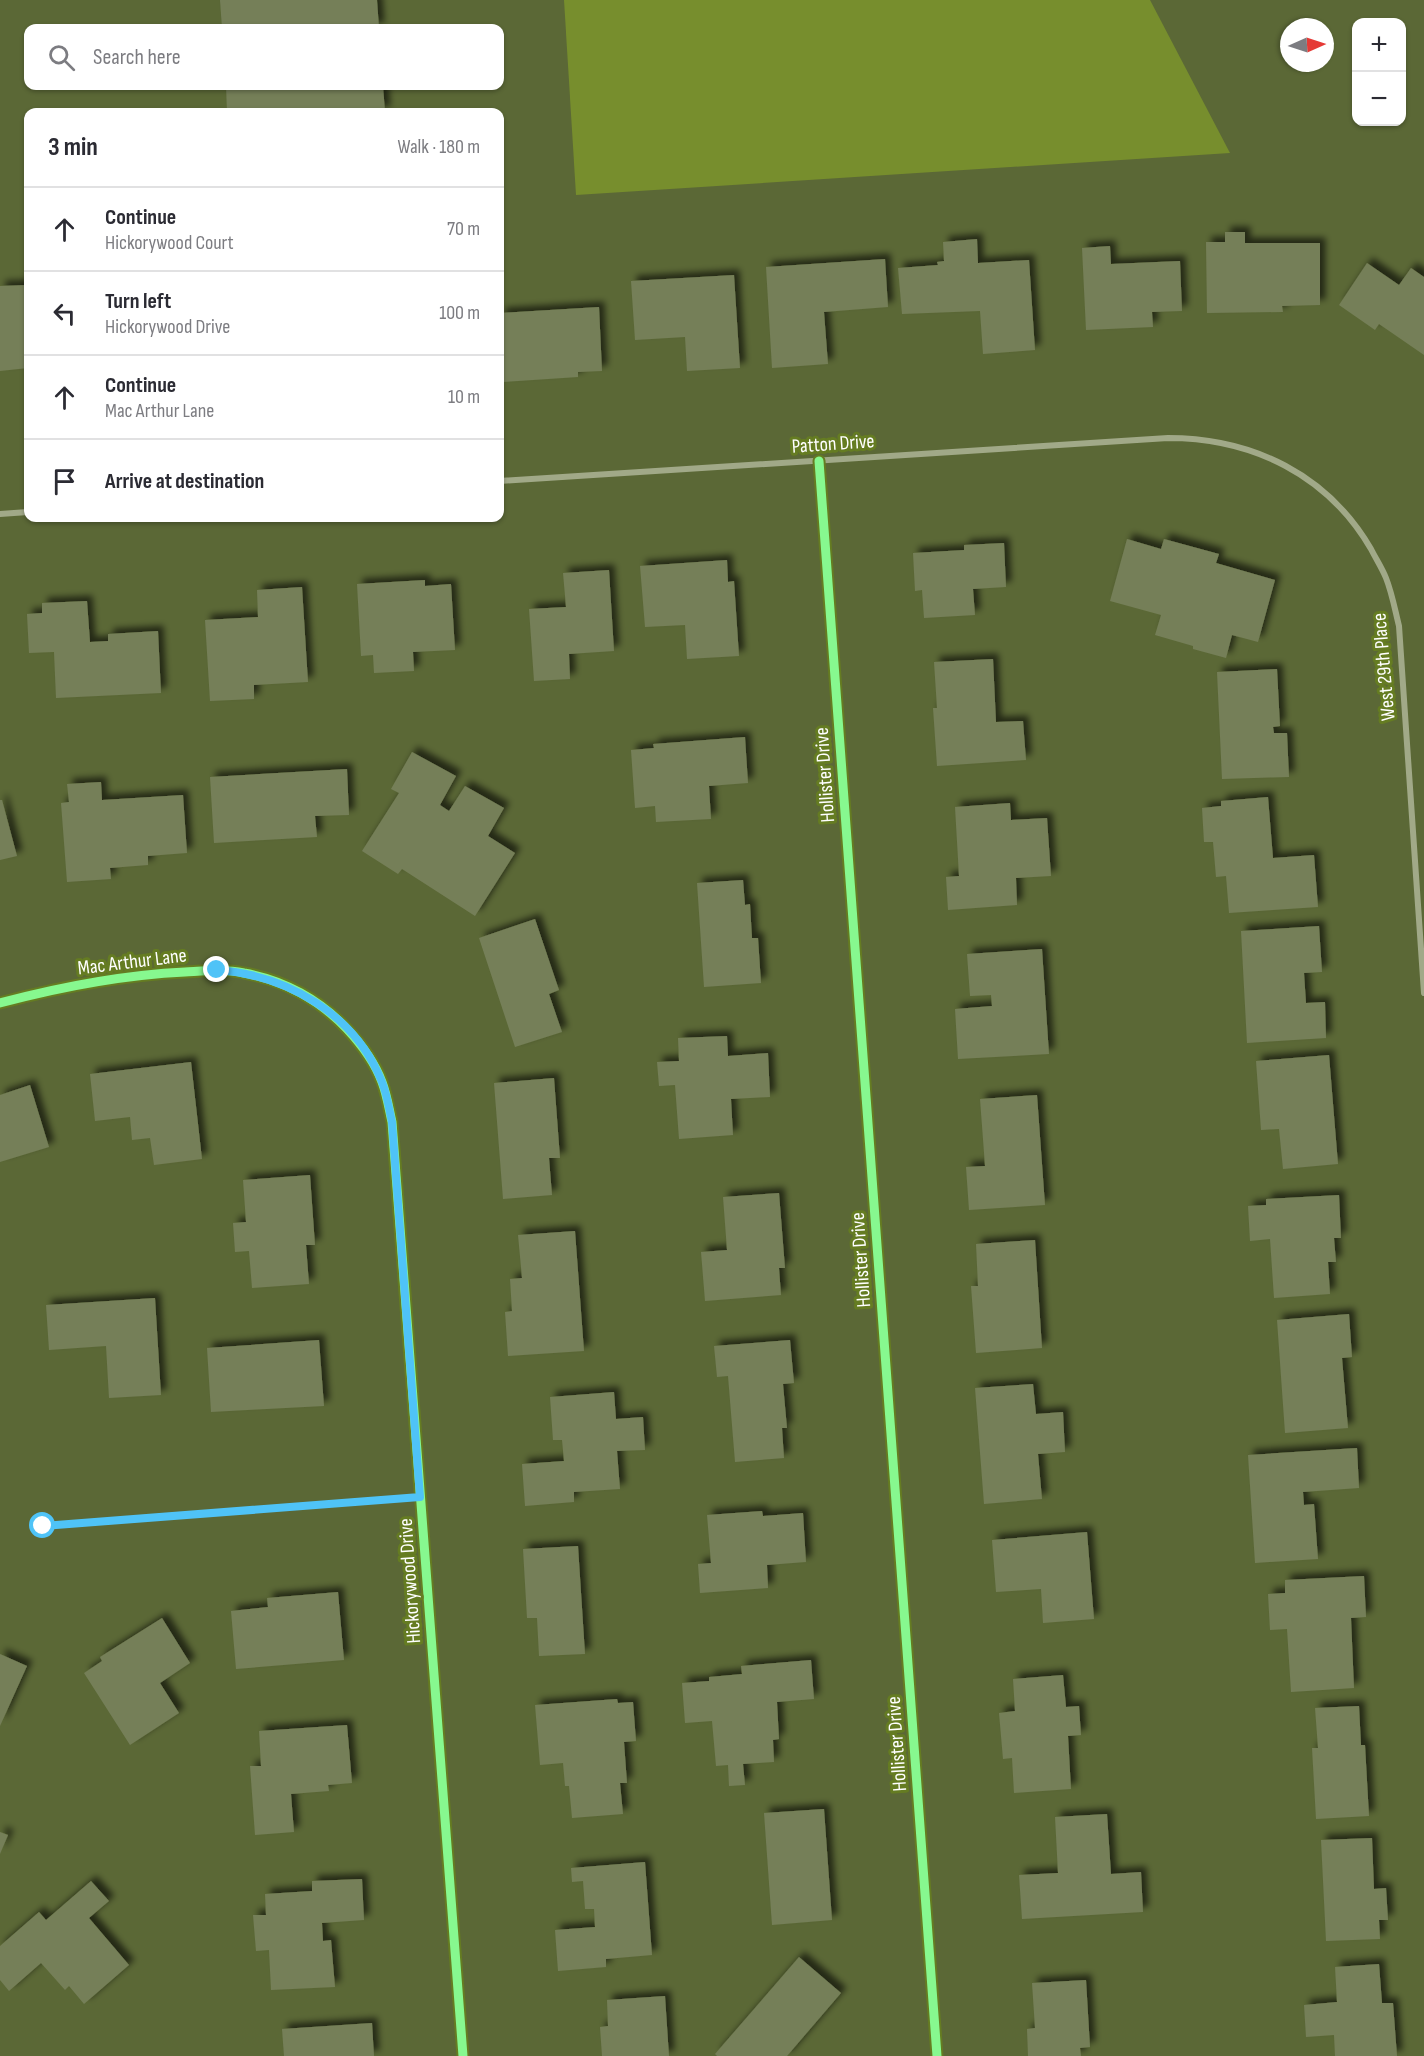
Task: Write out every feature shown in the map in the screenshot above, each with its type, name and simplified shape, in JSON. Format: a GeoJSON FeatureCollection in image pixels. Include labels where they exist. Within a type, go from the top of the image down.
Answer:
{"type":"FeatureCollection","features":[{"type":"Feature","properties":{"kind":"street","name":"Patton Drive"},"geometry":{"type":"LineString","coordinates":[[504,481],[1168,438]]}},
{"type":"Feature","properties":{"kind":"street","name":"West 29th Place"},"geometry":{"type":"LineString","coordinates":[[1168,438],[1202,439],[1240,446],[1289,467],[1318,488],[1345,513],[1357,527],[1385,574],[1398,626],[1424,993]]}},
{"type":"Feature","properties":{"kind":"street","name":"Hollister Drive"},"geometry":{"type":"LineString","coordinates":[[819,461],[937,2056]]}},
{"type":"Feature","properties":{"kind":"street"},"geometry":{"type":"LineString","coordinates":[[0,514],[24,512]]}},
{"type":"Feature","properties":{"kind":"street","name":"Mac Arthur Lane"},"geometry":{"type":"LineString","coordinates":[[0,1003],[87,983],[172,973],[243,972],[269,979]]}},
{"type":"Feature","properties":{"kind":"street","name":"Hickorywood Drive"},"geometry":{"type":"LineString","coordinates":[[269,979],[304,994],[334,1015],[369,1058],[382,1082],[392,1122],[463,2056]]}},
{"type":"Feature","properties":{"kind":"street"},"geometry":{"type":"LineString","coordinates":[[43,1526],[420,1497]]}},
{"type":"Feature","properties":{"kind":"green space"},"geometry":{"type":"Polygon","coordinates":[[[564,0],[1150,0],[1230,153],[576,195],[564,0]]]}},
{"type":"Feature","properties":{"kind":"building"},"geometry":{"type":"Polygon","coordinates":[[[220,0],[377,0],[379,24],[222,24],[220,0]]]}},
{"type":"Feature","properties":{"kind":"building"},"geometry":{"type":"Polygon","coordinates":[[[226,90],[383,90],[385,108],[227,108],[226,90]]]}},
{"type":"Feature","properties":{"kind":"building"},"geometry":{"type":"Polygon","coordinates":[[[1225,232],[1245,232],[1245,243],[1320,243],[1320,305],[1282,306],[1283,312],[1207,313],[1206,242],[1225,242],[1225,232]]]}},
{"type":"Feature","properties":{"kind":"building"},"geometry":{"type":"Polygon","coordinates":[[[977,239],[978,263],[1029,260],[1035,350],[983,354],[980,311],[902,314],[898,268],[938,265],[937,262],[944,261],[943,242],[977,239]]]}},
{"type":"Feature","properties":{"kind":"building"},"geometry":{"type":"Polygon","coordinates":[[[1110,246],[1111,264],[1180,261],[1182,311],[1152,312],[1153,327],[1086,330],[1082,248],[1110,246]]]}},
{"type":"Feature","properties":{"kind":"building"},"geometry":{"type":"Polygon","coordinates":[[[885,259],[888,307],[824,312],[828,364],[772,368],[766,267],[885,259]]]}},
{"type":"Feature","properties":{"kind":"building"},"geometry":{"type":"Polygon","coordinates":[[[1367,263],[1399,285],[1411,268],[1424,277],[1424,355],[1379,324],[1375,330],[1339,305],[1367,263]]]}},
{"type":"Feature","properties":{"kind":"building"},"geometry":{"type":"Polygon","coordinates":[[[734,275],[740,368],[687,371],[685,337],[635,340],[631,281],[734,275]]]}},
{"type":"Feature","properties":{"kind":"building"},"geometry":{"type":"Polygon","coordinates":[[[24,285],[24,368],[0,371],[0,286],[24,285]]]}},
{"type":"Feature","properties":{"kind":"building"},"geometry":{"type":"Polygon","coordinates":[[[599,307],[602,371],[578,372],[578,377],[504,382],[504,313],[599,307]]]}},
{"type":"Feature","properties":{"kind":"building"},"geometry":{"type":"Polygon","coordinates":[[[1127,539],[1161,549],[1164,539],[1219,554],[1216,563],[1275,580],[1258,642],[1232,635],[1226,658],[1193,649],[1193,646],[1155,635],[1161,615],[1110,601],[1127,539]]]}},
{"type":"Feature","properties":{"kind":"building"},"geometry":{"type":"Polygon","coordinates":[[[1004,543],[1006,587],[973,589],[975,615],[924,618],[922,590],[915,591],[913,553],[964,550],[964,545],[1004,543]]]}},
{"type":"Feature","properties":{"kind":"building"},"geometry":{"type":"Polygon","coordinates":[[[727,560],[728,582],[734,581],[739,656],[687,659],[685,625],[645,627],[640,566],[727,560]]]}},
{"type":"Feature","properties":{"kind":"building"},"geometry":{"type":"Polygon","coordinates":[[[609,570],[614,651],[569,654],[570,679],[534,681],[529,609],[566,607],[563,573],[609,570]]]}},
{"type":"Feature","properties":{"kind":"building"},"geometry":{"type":"Polygon","coordinates":[[[425,580],[425,586],[451,584],[455,650],[413,652],[414,671],[374,673],[373,655],[361,656],[357,584],[425,580]]]}},
{"type":"Feature","properties":{"kind":"building"},"geometry":{"type":"Polygon","coordinates":[[[302,587],[308,682],[254,685],[254,699],[210,701],[205,620],[258,617],[257,590],[302,587]]]}},
{"type":"Feature","properties":{"kind":"building"},"geometry":{"type":"Polygon","coordinates":[[[87,601],[90,642],[108,641],[108,634],[158,631],[161,693],[56,698],[54,652],[29,653],[27,614],[42,613],[42,603],[87,601]]]}},
{"type":"Feature","properties":{"kind":"building"},"geometry":{"type":"Polygon","coordinates":[[[993,659],[996,722],[1023,721],[1026,760],[937,766],[933,708],[937,708],[934,662],[993,659]]]}},
{"type":"Feature","properties":{"kind":"building"},"geometry":{"type":"Polygon","coordinates":[[[1277,669],[1280,726],[1273,727],[1274,733],[1287,733],[1289,777],[1222,779],[1217,672],[1277,669]]]}},
{"type":"Feature","properties":{"kind":"building"},"geometry":{"type":"Polygon","coordinates":[[[745,737],[748,783],[709,786],[711,819],[656,822],[655,806],[635,808],[631,750],[654,748],[653,744],[745,737]]]}},
{"type":"Feature","properties":{"kind":"building"},"geometry":{"type":"Polygon","coordinates":[[[412,752],[456,776],[440,805],[449,811],[465,786],[504,808],[488,836],[515,853],[475,916],[402,869],[398,874],[362,851],[399,793],[391,789],[412,752]]]}},
{"type":"Feature","properties":{"kind":"building"},"geometry":{"type":"Polygon","coordinates":[[[347,769],[349,815],[315,816],[317,837],[214,843],[210,777],[347,769]]]}},
{"type":"Feature","properties":{"kind":"building"},"geometry":{"type":"Polygon","coordinates":[[[101,782],[102,800],[183,795],[187,853],[148,856],[148,865],[110,868],[111,879],[67,882],[61,803],[69,802],[67,784],[101,782]]]}},
{"type":"Feature","properties":{"kind":"building"},"geometry":{"type":"Polygon","coordinates":[[[1268,797],[1273,858],[1314,855],[1318,907],[1229,913],[1226,876],[1216,877],[1213,842],[1204,842],[1202,808],[1221,806],[1221,801],[1268,797]]]}},
{"type":"Feature","properties":{"kind":"building"},"geometry":{"type":"Polygon","coordinates":[[[0,800],[2,800],[17,856],[0,860],[0,800]]]}},
{"type":"Feature","properties":{"kind":"building"},"geometry":{"type":"Polygon","coordinates":[[[1010,803],[1011,820],[1047,818],[1051,876],[1016,878],[1017,905],[948,910],[946,877],[959,876],[955,807],[1010,803]]]}},
{"type":"Feature","properties":{"kind":"building"},"geometry":{"type":"Polygon","coordinates":[[[743,880],[745,905],[750,904],[752,938],[758,938],[761,983],[704,987],[697,883],[743,880]]]}},
{"type":"Feature","properties":{"kind":"building"},"geometry":{"type":"Polygon","coordinates":[[[535,919],[559,990],[549,994],[562,1032],[515,1047],[479,938],[535,919]]]}},
{"type":"Feature","properties":{"kind":"building"},"geometry":{"type":"Polygon","coordinates":[[[1319,926],[1322,972],[1304,973],[1306,1003],[1325,1002],[1326,1038],[1247,1043],[1241,931],[1319,926]]]}},
{"type":"Feature","properties":{"kind":"building"},"geometry":{"type":"Polygon","coordinates":[[[1042,949],[1049,1054],[958,1059],[955,1009],[992,1006],[991,995],[970,996],[967,954],[1042,949]]]}},
{"type":"Feature","properties":{"kind":"building"},"geometry":{"type":"Polygon","coordinates":[[[727,1036],[728,1056],[768,1053],[770,1097],[731,1099],[733,1135],[679,1139],[675,1085],[659,1086],[657,1062],[679,1061],[678,1038],[727,1036]]]}},
{"type":"Feature","properties":{"kind":"building"},"geometry":{"type":"Polygon","coordinates":[[[1329,1055],[1338,1164],[1283,1169],[1279,1129],[1261,1130],[1256,1061],[1329,1055]]]}},
{"type":"Feature","properties":{"kind":"building"},"geometry":{"type":"Polygon","coordinates":[[[191,1062],[202,1159],[154,1165],[150,1138],[132,1140],[130,1117],[95,1121],[90,1074],[191,1062]]]}},
{"type":"Feature","properties":{"kind":"building"},"geometry":{"type":"Polygon","coordinates":[[[554,1078],[560,1158],[549,1158],[552,1195],[503,1199],[494,1083],[554,1078]]]}},
{"type":"Feature","properties":{"kind":"building"},"geometry":{"type":"Polygon","coordinates":[[[30,1085],[49,1147],[0,1162],[0,1095],[30,1085]]]}},
{"type":"Feature","properties":{"kind":"building"},"geometry":{"type":"Polygon","coordinates":[[[1037,1095],[1045,1205],[969,1210],[966,1167],[985,1166],[980,1099],[1037,1095]]]}},
{"type":"Feature","properties":{"kind":"building"},"geometry":{"type":"Polygon","coordinates":[[[310,1175],[315,1245],[306,1245],[309,1284],[252,1288],[249,1251],[235,1252],[233,1223],[246,1222],[243,1180],[310,1175]]]}},
{"type":"Feature","properties":{"kind":"building"},"geometry":{"type":"Polygon","coordinates":[[[779,1193],[785,1268],[779,1268],[781,1295],[705,1301],[701,1252],[727,1250],[723,1197],[779,1193]]]}},
{"type":"Feature","properties":{"kind":"building"},"geometry":{"type":"Polygon","coordinates":[[[1339,1195],[1341,1238],[1334,1238],[1336,1262],[1328,1262],[1330,1294],[1274,1298],[1270,1239],[1250,1241],[1248,1206],[1266,1205],[1266,1199],[1339,1195]]]}},
{"type":"Feature","properties":{"kind":"building"},"geometry":{"type":"Polygon","coordinates":[[[575,1231],[584,1351],[508,1356],[505,1312],[512,1311],[510,1279],[522,1278],[518,1235],[575,1231]]]}},
{"type":"Feature","properties":{"kind":"building"},"geometry":{"type":"Polygon","coordinates":[[[1035,1240],[1042,1348],[976,1353],[971,1286],[978,1286],[976,1244],[1035,1240]]]}},
{"type":"Feature","properties":{"kind":"building"},"geometry":{"type":"Polygon","coordinates":[[[155,1298],[161,1395],[109,1398],[106,1346],[49,1350],[46,1305],[155,1298]]]}},
{"type":"Feature","properties":{"kind":"building"},"geometry":{"type":"Polygon","coordinates":[[[1349,1314],[1352,1357],[1342,1358],[1348,1428],[1285,1433],[1277,1320],[1349,1314]]]}},
{"type":"Feature","properties":{"kind":"building"},"geometry":{"type":"Polygon","coordinates":[[[319,1340],[324,1406],[211,1412],[207,1348],[319,1340]]]}},
{"type":"Feature","properties":{"kind":"building"},"geometry":{"type":"Polygon","coordinates":[[[790,1340],[794,1383],[783,1384],[787,1428],[782,1428],[784,1458],[735,1462],[728,1376],[717,1377],[714,1346],[790,1340]]]}},
{"type":"Feature","properties":{"kind":"building"},"geometry":{"type":"Polygon","coordinates":[[[1033,1384],[1036,1414],[1063,1412],[1065,1452],[1038,1454],[1042,1499],[984,1504],[975,1388],[1033,1384]]]}},
{"type":"Feature","properties":{"kind":"building"},"geometry":{"type":"Polygon","coordinates":[[[614,1392],[616,1419],[643,1417],[645,1450],[617,1451],[620,1489],[574,1492],[574,1502],[525,1506],[522,1464],[564,1461],[562,1440],[553,1440],[550,1397],[614,1392]]]}},
{"type":"Feature","properties":{"kind":"building"},"geometry":{"type":"Polygon","coordinates":[[[1357,1448],[1359,1488],[1303,1492],[1304,1505],[1314,1504],[1318,1559],[1255,1563],[1248,1455],[1357,1448]]]}},
{"type":"Feature","properties":{"kind":"building"},"geometry":{"type":"Polygon","coordinates":[[[762,1511],[763,1516],[803,1513],[806,1562],[767,1565],[768,1588],[700,1593],[698,1564],[711,1563],[707,1515],[762,1511]]]}},
{"type":"Feature","properties":{"kind":"building"},"geometry":{"type":"Polygon","coordinates":[[[1087,1532],[1094,1619],[1043,1623],[1041,1589],[996,1592],[992,1540],[1087,1532]]]}},
{"type":"Feature","properties":{"kind":"building"},"geometry":{"type":"Polygon","coordinates":[[[578,1546],[585,1654],[539,1656],[537,1618],[527,1618],[523,1549],[578,1546]]]}},
{"type":"Feature","properties":{"kind":"building"},"geometry":{"type":"Polygon","coordinates":[[[1364,1576],[1366,1617],[1351,1618],[1354,1688],[1291,1692],[1287,1629],[1270,1630],[1268,1594],[1285,1593],[1285,1580],[1364,1576]]]}},
{"type":"Feature","properties":{"kind":"building"},"geometry":{"type":"Polygon","coordinates":[[[338,1592],[344,1660],[236,1669],[231,1611],[268,1607],[267,1598],[338,1592]]]}},
{"type":"Feature","properties":{"kind":"building"},"geometry":{"type":"Polygon","coordinates":[[[162,1618],[190,1663],[160,1683],[179,1713],[130,1745],[84,1673],[102,1661],[100,1657],[162,1618]]]}},
{"type":"Feature","properties":{"kind":"building"},"geometry":{"type":"Polygon","coordinates":[[[0,1654],[27,1666],[0,1726],[0,1654]]]}},
{"type":"Feature","properties":{"kind":"building"},"geometry":{"type":"Polygon","coordinates":[[[811,1660],[814,1699],[777,1702],[779,1739],[773,1740],[774,1762],[743,1764],[745,1785],[729,1786],[728,1765],[716,1766],[712,1721],[685,1723],[682,1683],[709,1681],[709,1677],[742,1674],[741,1666],[811,1660]]]}},
{"type":"Feature","properties":{"kind":"building"},"geometry":{"type":"Polygon","coordinates":[[[1063,1675],[1066,1707],[1079,1706],[1081,1735],[1068,1736],[1071,1789],[1014,1793],[1012,1758],[1003,1759],[999,1713],[1015,1711],[1013,1679],[1063,1675]]]}},
{"type":"Feature","properties":{"kind":"building"},"geometry":{"type":"Polygon","coordinates":[[[617,1699],[618,1703],[633,1702],[636,1741],[624,1742],[627,1783],[620,1783],[623,1814],[572,1818],[569,1786],[565,1786],[563,1763],[540,1765],[535,1705],[617,1699]]]}},
{"type":"Feature","properties":{"kind":"building"},"geometry":{"type":"Polygon","coordinates":[[[1359,1706],[1361,1745],[1365,1745],[1369,1816],[1316,1819],[1312,1748],[1318,1748],[1315,1708],[1359,1706]]]}},
{"type":"Feature","properties":{"kind":"building"},"geometry":{"type":"Polygon","coordinates":[[[347,1725],[352,1783],[328,1785],[329,1791],[291,1794],[294,1832],[255,1835],[250,1766],[261,1766],[259,1731],[347,1725]]]}},
{"type":"Feature","properties":{"kind":"building"},"geometry":{"type":"Polygon","coordinates":[[[824,1809],[832,1920],[772,1925],[764,1813],[824,1809]]]}},
{"type":"Feature","properties":{"kind":"building"},"geometry":{"type":"Polygon","coordinates":[[[1107,1814],[1111,1874],[1141,1872],[1143,1912],[1022,1919],[1019,1875],[1058,1873],[1055,1817],[1107,1814]]]}},
{"type":"Feature","properties":{"kind":"building"},"geometry":{"type":"Polygon","coordinates":[[[0,1832],[8,1835],[0,1854],[0,1832]]]}},
{"type":"Feature","properties":{"kind":"building"},"geometry":{"type":"Polygon","coordinates":[[[1372,1838],[1374,1889],[1386,1888],[1388,1920],[1379,1920],[1380,1939],[1326,1941],[1321,1840],[1372,1838]]]}},
{"type":"Feature","properties":{"kind":"building"},"geometry":{"type":"Polygon","coordinates":[[[645,1862],[652,1955],[606,1959],[606,1967],[558,1971],[555,1930],[595,1927],[594,1909],[585,1909],[583,1881],[572,1882],[571,1868],[645,1862]]]}},
{"type":"Feature","properties":{"kind":"building"},"geometry":{"type":"Polygon","coordinates":[[[362,1879],[364,1920],[322,1923],[323,1941],[331,1940],[335,1987],[271,1990],[269,1950],[256,1951],[253,1915],[266,1915],[265,1894],[312,1891],[312,1881],[362,1879]]]}},
{"type":"Feature","properties":{"kind":"building"},"geometry":{"type":"Polygon","coordinates":[[[91,1881],[109,1901],[89,1918],[129,1965],[84,2004],[69,1986],[65,1990],[41,1963],[9,1991],[0,1980],[0,1946],[39,1912],[46,1920],[91,1881]]]}},
{"type":"Feature","properties":{"kind":"building"},"geometry":{"type":"Polygon","coordinates":[[[799,1957],[841,1993],[787,2056],[717,2056],[715,2054],[799,1957]]]}},
{"type":"Feature","properties":{"kind":"building"},"geometry":{"type":"Polygon","coordinates":[[[1379,1964],[1382,2003],[1393,2003],[1397,2056],[1335,2056],[1334,2035],[1306,2037],[1304,2005],[1337,2002],[1335,1967],[1379,1964]]]}},
{"type":"Feature","properties":{"kind":"building"},"geometry":{"type":"Polygon","coordinates":[[[1086,1980],[1090,2047],[1080,2048],[1081,2056],[1028,2056],[1027,2029],[1035,2028],[1032,1983],[1086,1980]]]}},
{"type":"Feature","properties":{"kind":"building"},"geometry":{"type":"Polygon","coordinates":[[[665,1996],[669,2056],[602,2056],[600,2027],[608,2026],[607,2000],[665,1996]]]}},
{"type":"Feature","properties":{"kind":"building"},"geometry":{"type":"Polygon","coordinates":[[[372,2023],[374,2056],[284,2056],[282,2029],[372,2023]]]}},
{"type":"Feature","properties":{"kind":"cycle path"},"geometry":{"type":"LineString","coordinates":[[819,461],[937,2056]]}},
{"type":"Feature","properties":{"kind":"cycle path"},"geometry":{"type":"LineString","coordinates":[[0,1003],[69,987],[138,976],[207,971],[244,973],[287,986],[325,1009],[357,1041],[379,1075],[392,1122],[463,2056]]}},
{"type":"Feature","properties":{"kind":"route"},"geometry":{"type":"LineString","coordinates":[[43,1526],[420,1497],[392,1122],[382,1082],[352,1034],[334,1015],[304,994],[261,976],[217,970]]}}]}
